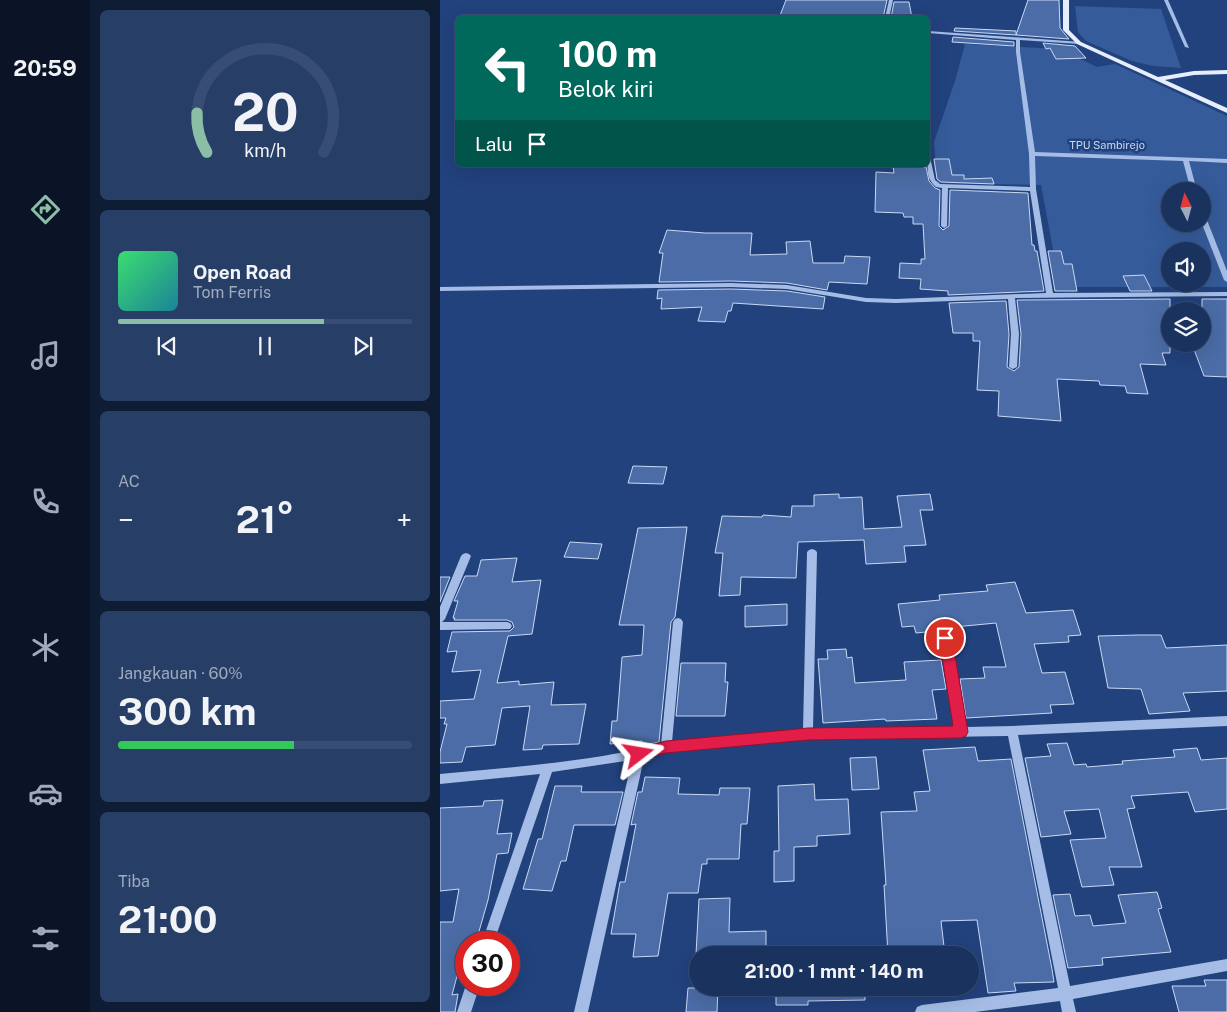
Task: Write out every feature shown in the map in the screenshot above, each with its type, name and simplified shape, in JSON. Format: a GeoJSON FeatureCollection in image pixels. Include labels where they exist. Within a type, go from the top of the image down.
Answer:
{"type":"FeatureCollection","features":[{"type":"Feature","properties":{"kind":"main road"},"geometry":{"type":"LineString","coordinates":[[1066,0],[1066,30],[1079,43],[1227,111]]}},
{"type":"Feature","properties":{"kind":"main road"},"geometry":{"type":"LineString","coordinates":[[1156,79],[1194,73],[1227,72]]}},
{"type":"Feature","properties":{"kind":"street"},"geometry":{"type":"LineString","coordinates":[[888,15],[891,0]]}},
{"type":"Feature","properties":{"kind":"street"},"geometry":{"type":"LineString","coordinates":[[1166,0],[1187,48]]}},
{"type":"Feature","properties":{"kind":"street"},"geometry":{"type":"LineString","coordinates":[[930,32],[1079,43]]}},
{"type":"Feature","properties":{"kind":"street"},"geometry":{"type":"LineString","coordinates":[[1018,39],[1018,52],[1032,154],[1033,190],[1050,295]]}},
{"type":"Feature","properties":{"kind":"street"},"geometry":{"type":"LineString","coordinates":[[1032,154],[1227,161]]}},
{"type":"Feature","properties":{"kind":"street"},"geometry":{"type":"LineString","coordinates":[[1186,161],[1192,182]]}},
{"type":"Feature","properties":{"kind":"street"},"geometry":{"type":"LineString","coordinates":[[930,167],[932,180],[938,186],[945,188],[1033,190]]}},
{"type":"Feature","properties":{"kind":"street"},"geometry":{"type":"LineString","coordinates":[[944,226],[945,188]]}},
{"type":"Feature","properties":{"kind":"street"},"geometry":{"type":"LineString","coordinates":[[1209,232],[1227,280]]}},
{"type":"Feature","properties":{"kind":"street"},"geometry":{"type":"LineString","coordinates":[[440,289],[731,285],[787,287],[881,301],[1050,295],[1227,294]]}},
{"type":"Feature","properties":{"kind":"street"},"geometry":{"type":"LineString","coordinates":[[1012,297],[1015,334],[1013,367]]}},
{"type":"Feature","properties":{"kind":"street"},"geometry":{"type":"LineString","coordinates":[[808,734],[812,552]]}},
{"type":"Feature","properties":{"kind":"street"},"geometry":{"type":"LineString","coordinates":[[440,619],[466,556]]}},
{"type":"Feature","properties":{"kind":"street"},"geometry":{"type":"LineString","coordinates":[[666,747],[678,622]]}},
{"type":"Feature","properties":{"kind":"street"},"geometry":{"type":"LineString","coordinates":[[440,626],[508,626]]}},
{"type":"Feature","properties":{"kind":"street"},"geometry":{"type":"LineString","coordinates":[[945,638],[961,732]]}},
{"type":"Feature","properties":{"kind":"street"},"geometry":{"type":"LineString","coordinates":[[440,778],[548,768],[639,754],[666,747],[808,734],[1012,731],[1227,722]]}},
{"type":"Feature","properties":{"kind":"street"},"geometry":{"type":"LineString","coordinates":[[1012,731],[1069,1012]]}},
{"type":"Feature","properties":{"kind":"street"},"geometry":{"type":"LineString","coordinates":[[581,1012],[639,754]]}},
{"type":"Feature","properties":{"kind":"street"},"geometry":{"type":"LineString","coordinates":[[492,931],[548,768]]}},
{"type":"Feature","properties":{"kind":"street"},"geometry":{"type":"LineString","coordinates":[[922,1012],[1065,994],[1227,965]]}},
{"type":"Feature","properties":{"kind":"street"},"geometry":{"type":"LineString","coordinates":[[464,1012],[469,996]]}},
{"type":"Feature","properties":{"kind":"green space"},"geometry":{"type":"Polygon","coordinates":[[[1075,6],[1161,9],[1181,68],[1153,66],[1132,61],[1086,41],[1078,32],[1075,6]]]}},
{"type":"Feature","properties":{"kind":"green space","name":"TPU Sambirejo"},"geometry":{"type":"Polygon","coordinates":[[[965,44],[1060,49],[1097,67],[1115,64],[1227,116],[1227,287],[1211,287],[1211,242],[1161,242],[1161,287],[1060,287],[1041,185],[937,183],[934,142],[955,81],[965,44]]]}},
{"type":"Feature","properties":{"kind":"building"},"geometry":{"type":"Polygon","coordinates":[[[786,0],[887,0],[884,15],[780,15],[786,0]]]}},
{"type":"Feature","properties":{"kind":"building"},"geometry":{"type":"Polygon","coordinates":[[[1028,0],[1059,0],[1060,28],[1069,39],[1016,35],[1028,0]]]}},
{"type":"Feature","properties":{"kind":"building"},"geometry":{"type":"Polygon","coordinates":[[[894,2],[909,2],[911,15],[892,15],[894,2]]]}},
{"type":"Feature","properties":{"kind":"building"},"geometry":{"type":"Polygon","coordinates":[[[955,28],[1016,31],[1016,35],[954,31],[955,28]]]}},
{"type":"Feature","properties":{"kind":"building"},"geometry":{"type":"Polygon","coordinates":[[[953,37],[1014,42],[1014,46],[952,42],[953,37]]]}},
{"type":"Feature","properties":{"kind":"building"},"geometry":{"type":"Polygon","coordinates":[[[1043,43],[1075,46],[1086,58],[1056,59],[1050,48],[1046,49],[1043,43]]]}},
{"type":"Feature","properties":{"kind":"building"},"geometry":{"type":"Polygon","coordinates":[[[934,159],[949,159],[952,175],[964,175],[964,179],[992,178],[994,184],[941,182],[937,179],[934,159]]]}},
{"type":"Feature","properties":{"kind":"building"},"geometry":{"type":"Polygon","coordinates":[[[893,167],[926,167],[929,181],[935,188],[940,190],[939,226],[943,230],[949,226],[950,190],[1028,193],[1032,245],[1034,245],[1035,251],[1037,251],[1044,291],[948,295],[948,291],[920,289],[921,279],[899,278],[900,263],[921,264],[921,259],[925,259],[923,224],[913,224],[913,217],[904,217],[903,213],[875,212],[876,172],[894,173],[893,167]]]}},
{"type":"Feature","properties":{"kind":"building"},"geometry":{"type":"Polygon","coordinates":[[[667,230],[705,233],[752,233],[750,255],[787,254],[786,242],[810,241],[813,263],[844,263],[845,256],[870,257],[867,284],[829,282],[827,290],[787,283],[731,281],[659,282],[663,253],[659,253],[667,230]]]}},
{"type":"Feature","properties":{"kind":"building"},"geometry":{"type":"Polygon","coordinates":[[[1048,251],[1061,251],[1064,264],[1072,264],[1077,291],[1055,291],[1048,251]]]}},
{"type":"Feature","properties":{"kind":"building"},"geometry":{"type":"Polygon","coordinates":[[[1144,275],[1152,291],[1130,291],[1123,276],[1144,275]]]}},
{"type":"Feature","properties":{"kind":"building"},"geometry":{"type":"Polygon","coordinates":[[[731,289],[787,291],[825,297],[823,309],[733,303],[731,311],[728,311],[725,322],[698,321],[702,307],[661,309],[662,298],[657,299],[658,290],[731,289]]]}},
{"type":"Feature","properties":{"kind":"building"},"geometry":{"type":"Polygon","coordinates":[[[1170,299],[1170,302],[1161,302],[1161,352],[1170,352],[1162,353],[1166,365],[1140,364],[1148,394],[1127,393],[1125,386],[1100,385],[1099,381],[1057,379],[1061,421],[998,416],[999,391],[977,390],[980,341],[973,341],[973,333],[953,333],[949,303],[1006,301],[1009,334],[1007,367],[1014,371],[1019,367],[1021,334],[1017,300],[1170,299]]]}},
{"type":"Feature","properties":{"kind":"building"},"geometry":{"type":"Polygon","coordinates":[[[1202,299],[1227,299],[1227,377],[1204,376],[1195,352],[1211,352],[1211,302],[1202,302],[1202,299]]]}},
{"type":"Feature","properties":{"kind":"building"},"geometry":{"type":"Polygon","coordinates":[[[633,466],[667,467],[663,484],[628,483],[633,466]]]}},
{"type":"Feature","properties":{"kind":"building"},"geometry":{"type":"Polygon","coordinates":[[[839,494],[839,498],[862,497],[864,529],[902,527],[897,496],[930,494],[933,510],[920,510],[926,545],[904,546],[906,562],[866,564],[864,540],[798,542],[796,578],[741,577],[740,595],[719,596],[723,553],[715,553],[722,516],[762,517],[763,515],[791,517],[792,506],[814,506],[814,495],[839,494]]]}},
{"type":"Feature","properties":{"kind":"building"},"geometry":{"type":"Polygon","coordinates":[[[687,527],[675,617],[671,622],[659,742],[641,746],[642,741],[610,744],[612,721],[617,721],[622,657],[642,655],[644,625],[619,625],[638,528],[687,527]]]}},
{"type":"Feature","properties":{"kind":"building"},"geometry":{"type":"Polygon","coordinates":[[[570,542],[602,544],[598,559],[564,557],[570,542]]]}},
{"type":"Feature","properties":{"kind":"building"},"geometry":{"type":"Polygon","coordinates":[[[517,558],[512,582],[541,580],[532,634],[508,636],[497,683],[519,681],[519,685],[554,682],[551,705],[586,704],[579,744],[543,745],[542,749],[523,750],[530,706],[502,708],[495,745],[466,747],[462,762],[440,763],[440,752],[447,724],[444,724],[446,718],[440,718],[440,701],[474,699],[481,670],[452,672],[457,651],[447,652],[452,632],[510,631],[514,627],[512,622],[507,620],[454,620],[458,601],[454,601],[465,576],[477,576],[481,560],[517,558]]]}},
{"type":"Feature","properties":{"kind":"building"},"geometry":{"type":"Polygon","coordinates":[[[440,577],[450,577],[440,602],[440,577]]]}},
{"type":"Feature","properties":{"kind":"building"},"geometry":{"type":"Polygon","coordinates":[[[1015,582],[1026,613],[1073,610],[1081,635],[1068,636],[1069,642],[1034,644],[1042,673],[1065,672],[1074,704],[1050,705],[1052,713],[966,718],[960,679],[985,678],[983,667],[1006,667],[996,623],[916,633],[914,626],[902,627],[898,604],[940,600],[939,595],[988,591],[986,585],[1015,582]]]}},
{"type":"Feature","properties":{"kind":"building"},"geometry":{"type":"Polygon","coordinates":[[[787,604],[787,625],[745,627],[745,606],[787,604]]]}},
{"type":"Feature","properties":{"kind":"building"},"geometry":{"type":"Polygon","coordinates":[[[1161,635],[1166,648],[1227,645],[1227,691],[1183,693],[1190,711],[1149,714],[1141,689],[1108,688],[1098,636],[1161,635]]]}},
{"type":"Feature","properties":{"kind":"building"},"geometry":{"type":"Polygon","coordinates":[[[846,649],[847,658],[852,657],[855,683],[906,680],[904,662],[941,660],[946,689],[932,690],[937,719],[886,721],[885,719],[823,723],[818,659],[828,659],[827,650],[846,649]]]}},
{"type":"Feature","properties":{"kind":"building"},"geometry":{"type":"Polygon","coordinates":[[[681,663],[726,663],[725,682],[728,682],[725,716],[676,716],[681,663]]]}},
{"type":"Feature","properties":{"kind":"building"},"geometry":{"type":"Polygon","coordinates":[[[1067,743],[1074,765],[1086,764],[1087,767],[1123,764],[1122,761],[1175,757],[1173,750],[1197,748],[1201,760],[1227,758],[1227,809],[1195,812],[1188,792],[1131,796],[1135,808],[1127,809],[1142,867],[1109,867],[1114,885],[1082,887],[1070,840],[1106,838],[1099,809],[1064,811],[1071,834],[1041,837],[1025,758],[1051,756],[1047,744],[1067,743]]]}},
{"type":"Feature","properties":{"kind":"building"},"geometry":{"type":"Polygon","coordinates":[[[975,747],[978,761],[1011,759],[1054,982],[1014,983],[1016,991],[988,993],[977,920],[941,921],[944,946],[887,946],[881,812],[917,811],[914,792],[930,791],[923,750],[975,747]]]}},
{"type":"Feature","properties":{"kind":"building"},"geometry":{"type":"Polygon","coordinates":[[[876,757],[879,789],[852,790],[850,758],[876,757]]]}},
{"type":"Feature","properties":{"kind":"building"},"geometry":{"type":"Polygon","coordinates":[[[645,777],[680,778],[678,794],[719,795],[720,788],[750,788],[747,824],[741,824],[739,859],[707,859],[707,864],[702,864],[698,893],[668,893],[658,956],[633,957],[636,934],[611,934],[620,882],[625,882],[636,824],[631,825],[638,792],[642,792],[645,777]]]}},
{"type":"Feature","properties":{"kind":"building"},"geometry":{"type":"Polygon","coordinates":[[[814,784],[815,800],[848,799],[850,834],[817,836],[817,846],[794,847],[794,881],[774,882],[774,851],[779,851],[778,786],[814,784]]]}},
{"type":"Feature","properties":{"kind":"building"},"geometry":{"type":"Polygon","coordinates":[[[555,786],[582,786],[581,792],[623,792],[615,825],[574,825],[566,861],[561,861],[552,891],[523,889],[538,839],[542,839],[555,786]]]}},
{"type":"Feature","properties":{"kind":"building"},"geometry":{"type":"Polygon","coordinates":[[[503,800],[497,834],[512,833],[508,853],[497,854],[488,900],[479,931],[455,931],[455,984],[452,995],[458,996],[455,1012],[440,1012],[440,922],[453,922],[459,889],[440,891],[440,808],[483,806],[484,801],[503,800]]]}},
{"type":"Feature","properties":{"kind":"building"},"geometry":{"type":"Polygon","coordinates":[[[1157,892],[1162,908],[1158,909],[1171,952],[1102,958],[1103,965],[1068,968],[1053,895],[1070,894],[1075,916],[1090,915],[1093,926],[1126,923],[1118,895],[1157,892]]]}},
{"type":"Feature","properties":{"kind":"building"},"geometry":{"type":"Polygon","coordinates":[[[730,898],[729,932],[766,931],[766,946],[696,946],[699,899],[730,898]]]}},
{"type":"Feature","properties":{"kind":"building"},"geometry":{"type":"Polygon","coordinates":[[[1204,980],[1227,980],[1227,1012],[1179,1012],[1172,986],[1206,986],[1204,980]]]}},
{"type":"Feature","properties":{"kind":"building"},"geometry":{"type":"Polygon","coordinates":[[[688,988],[689,996],[718,996],[717,1012],[686,1012],[688,988]]]}},
{"type":"Feature","properties":{"kind":"building"},"geometry":{"type":"Polygon","coordinates":[[[776,996],[865,996],[865,1000],[808,1001],[808,1005],[776,1005],[776,996]]]}},
{"type":"Feature","properties":{"kind":"route"},"geometry":{"type":"LineString","coordinates":[[639,754],[666,747],[808,734],[961,732],[945,638]]}}]}
